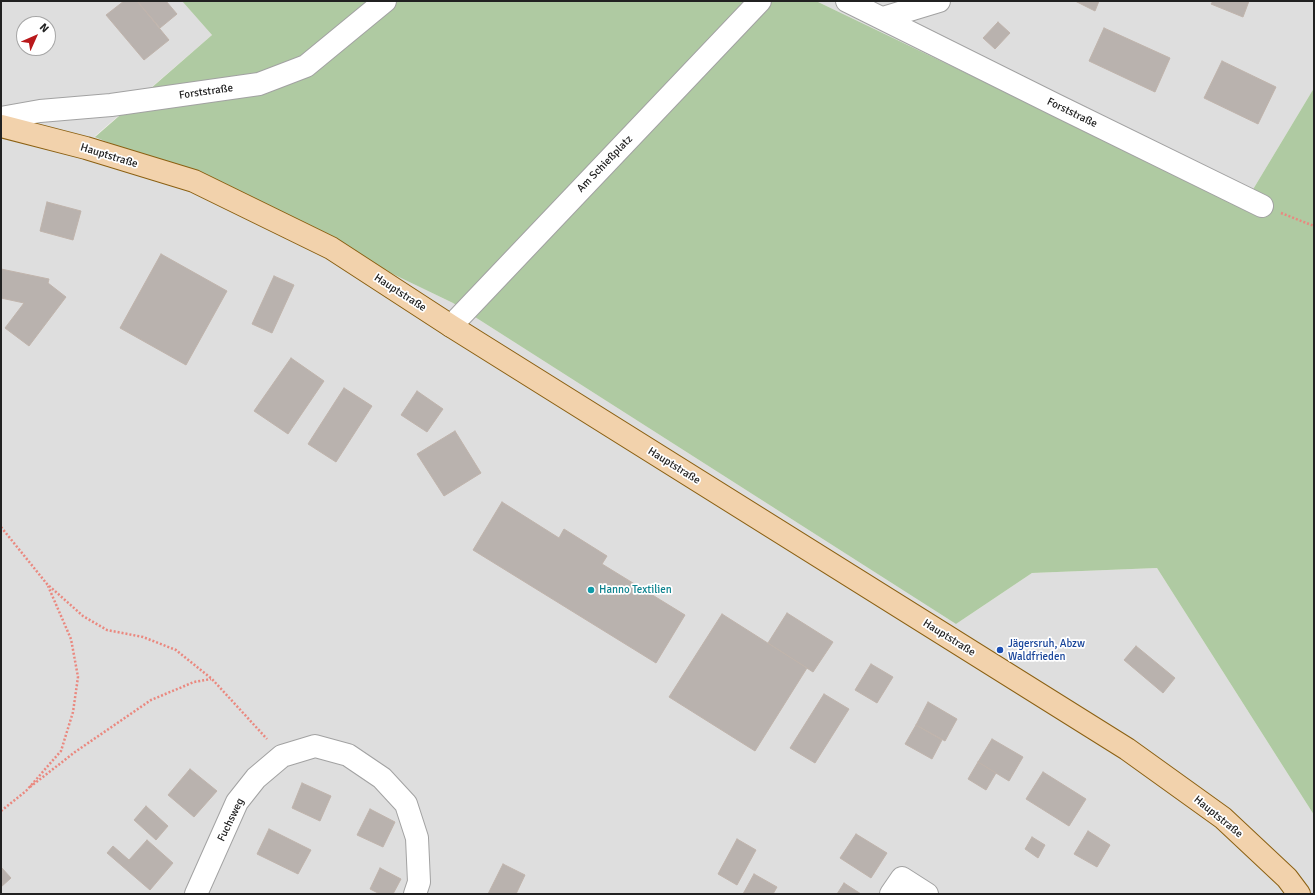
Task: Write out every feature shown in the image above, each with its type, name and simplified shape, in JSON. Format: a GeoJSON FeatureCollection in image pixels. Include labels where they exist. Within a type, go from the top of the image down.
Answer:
{"type":"FeatureCollection","features":[{"type":"Feature","properties":{"kind":"main road","name":"Hauptstraße"},"geometry":{"type":"LineString","coordinates":[[1,126],[86,148],[194,181],[331,248],[451,326],[1127,750],[1223,818],[1287,878],[1299,894]]}},
{"type":"Feature","properties":{"kind":"street","name":"Forststraße"},"geometry":{"type":"LineString","coordinates":[[1,118],[40,111],[110,105],[259,84],[306,66],[385,1]]}},
{"type":"Feature","properties":{"kind":"street","name":"Am Schießplatz"},"geometry":{"type":"LineString","coordinates":[[451,326],[760,1]]}},
{"type":"Feature","properties":{"kind":"street","name":"Forststraße"},"geometry":{"type":"LineString","coordinates":[[847,1],[1056,106],[1262,206]]}},
{"type":"Feature","properties":{"kind":"street"},"geometry":{"type":"LineString","coordinates":[[883,18],[939,1]]}},
{"type":"Feature","properties":{"kind":"street","name":"Fuchsweg"},"geometry":{"type":"LineString","coordinates":[[196,894],[237,802],[256,778],[282,756],[315,746],[348,755],[382,778],[406,804],[417,838],[419,882],[415,894]]}},
{"type":"Feature","properties":{"kind":"street"},"geometry":{"type":"LineString","coordinates":[[892,894],[902,878],[927,894]]}},
{"type":"Feature","properties":{"kind":"path"},"geometry":{"type":"LineString","coordinates":[[1262,206],[1314,226]]}},
{"type":"Feature","properties":{"kind":"path"},"geometry":{"type":"LineString","coordinates":[[1,527],[47,584],[83,616],[107,630],[143,637],[176,650],[212,678],[282,756]]}},
{"type":"Feature","properties":{"kind":"path"},"geometry":{"type":"LineString","coordinates":[[26,791],[61,751],[73,712],[78,677],[71,639],[47,584]]}},
{"type":"Feature","properties":{"kind":"path"},"geometry":{"type":"LineString","coordinates":[[1,811],[75,752],[151,700],[194,682],[212,678]]}},
{"type":"Feature","properties":{"kind":"shaded area"},"geometry":{"type":"Polygon","coordinates":[[[1,1],[182,1],[212,35],[95,136],[191,177],[453,303],[956,624],[1032,573],[1157,568],[1314,815],[1314,894],[1,894],[1,1]]]}},
{"type":"Feature","properties":{"kind":"shaded area"},"geometry":{"type":"Polygon","coordinates":[[[816,1],[1314,1],[1314,88],[1243,206],[816,1]]]}},
{"type":"Feature","properties":{"kind":"green space"},"geometry":{"type":"Polygon","coordinates":[[[182,1],[816,1],[1243,206],[1314,88],[1314,815],[1157,568],[1032,573],[956,624],[453,303],[191,177],[95,137],[212,35],[182,1]]]}},
{"type":"Feature","properties":{"kind":"building"},"geometry":{"type":"Polygon","coordinates":[[[124,1],[137,1],[169,40],[144,60],[106,15],[124,1]]]}},
{"type":"Feature","properties":{"kind":"building"},"geometry":{"type":"Polygon","coordinates":[[[137,1],[166,1],[177,14],[160,28],[137,1]]]}},
{"type":"Feature","properties":{"kind":"building"},"geometry":{"type":"Polygon","coordinates":[[[1075,1],[1099,1],[1095,11],[1075,1]]]}},
{"type":"Feature","properties":{"kind":"building"},"geometry":{"type":"Polygon","coordinates":[[[1213,1],[1249,1],[1243,17],[1211,4],[1213,1]]]}},
{"type":"Feature","properties":{"kind":"building"},"geometry":{"type":"Polygon","coordinates":[[[998,22],[1010,33],[995,49],[983,38],[998,22]]]}},
{"type":"Feature","properties":{"kind":"building"},"geometry":{"type":"Polygon","coordinates":[[[1104,28],[1170,58],[1155,92],[1089,61],[1104,28]]]}},
{"type":"Feature","properties":{"kind":"building"},"geometry":{"type":"Polygon","coordinates":[[[1222,61],[1276,87],[1258,124],[1204,98],[1222,61]]]}},
{"type":"Feature","properties":{"kind":"building"},"geometry":{"type":"Polygon","coordinates":[[[47,202],[81,211],[73,240],[40,231],[47,202]]]}},
{"type":"Feature","properties":{"kind":"building"},"geometry":{"type":"Polygon","coordinates":[[[161,254],[227,291],[186,365],[120,328],[161,254]]]}},
{"type":"Feature","properties":{"kind":"building"},"geometry":{"type":"Polygon","coordinates":[[[1,269],[49,279],[48,283],[66,297],[29,346],[5,328],[24,303],[1,298],[1,269]]]}},
{"type":"Feature","properties":{"kind":"building"},"geometry":{"type":"Polygon","coordinates":[[[274,276],[294,285],[272,333],[252,324],[274,276]]]}},
{"type":"Feature","properties":{"kind":"building"},"geometry":{"type":"Polygon","coordinates":[[[291,358],[324,381],[288,434],[254,411],[291,358]]]}},
{"type":"Feature","properties":{"kind":"building"},"geometry":{"type":"Polygon","coordinates":[[[344,388],[372,406],[336,462],[308,444],[344,388]]]}},
{"type":"Feature","properties":{"kind":"building"},"geometry":{"type":"Polygon","coordinates":[[[417,391],[443,409],[427,432],[401,415],[417,391]]]}},
{"type":"Feature","properties":{"kind":"building"},"geometry":{"type":"Polygon","coordinates":[[[455,431],[481,473],[444,496],[417,454],[455,431]]]}},
{"type":"Feature","properties":{"kind":"building","name":"Hanno Textilien"},"geometry":{"type":"Polygon","coordinates":[[[502,502],[559,538],[564,529],[607,556],[602,564],[685,615],[656,663],[473,550],[502,502]]]}},
{"type":"Feature","properties":{"kind":"building"},"geometry":{"type":"Polygon","coordinates":[[[787,613],[833,642],[813,672],[768,643],[787,613]]]}},
{"type":"Feature","properties":{"kind":"building"},"geometry":{"type":"Polygon","coordinates":[[[722,614],[807,668],[755,751],[669,697],[722,614]]]}},
{"type":"Feature","properties":{"kind":"building"},"geometry":{"type":"Polygon","coordinates":[[[1136,646],[1175,678],[1163,693],[1124,660],[1136,646]]]}},
{"type":"Feature","properties":{"kind":"building"},"geometry":{"type":"Polygon","coordinates":[[[871,664],[893,677],[877,703],[855,690],[871,664]]]}},
{"type":"Feature","properties":{"kind":"building"},"geometry":{"type":"Polygon","coordinates":[[[824,694],[849,709],[815,763],[790,748],[824,694]]]}},
{"type":"Feature","properties":{"kind":"building"},"geometry":{"type":"Polygon","coordinates":[[[928,702],[957,719],[945,741],[916,725],[928,702]]]}},
{"type":"Feature","properties":{"kind":"building"},"geometry":{"type":"Polygon","coordinates":[[[916,725],[942,740],[932,759],[905,744],[916,725]]]}},
{"type":"Feature","properties":{"kind":"building"},"geometry":{"type":"Polygon","coordinates":[[[992,739],[1023,757],[1009,781],[978,762],[992,739]]]}},
{"type":"Feature","properties":{"kind":"building"},"geometry":{"type":"Polygon","coordinates":[[[978,762],[996,773],[986,790],[968,779],[978,762]]]}},
{"type":"Feature","properties":{"kind":"building"},"geometry":{"type":"Polygon","coordinates":[[[190,769],[217,791],[194,817],[168,795],[190,769]]]}},
{"type":"Feature","properties":{"kind":"building"},"geometry":{"type":"Polygon","coordinates":[[[1043,772],[1086,799],[1069,826],[1026,799],[1043,772]]]}},
{"type":"Feature","properties":{"kind":"building"},"geometry":{"type":"Polygon","coordinates":[[[302,783],[331,796],[320,821],[292,808],[302,783]]]}},
{"type":"Feature","properties":{"kind":"building"},"geometry":{"type":"Polygon","coordinates":[[[146,806],[168,826],[156,840],[134,820],[146,806]]]}},
{"type":"Feature","properties":{"kind":"building"},"geometry":{"type":"Polygon","coordinates":[[[370,809],[395,822],[383,847],[357,835],[370,809]]]}},
{"type":"Feature","properties":{"kind":"building"},"geometry":{"type":"Polygon","coordinates":[[[269,829],[311,850],[298,874],[257,854],[269,829]]]}},
{"type":"Feature","properties":{"kind":"building"},"geometry":{"type":"Polygon","coordinates":[[[1088,831],[1110,845],[1097,867],[1074,854],[1088,831]]]}},
{"type":"Feature","properties":{"kind":"building"},"geometry":{"type":"Polygon","coordinates":[[[856,834],[887,853],[871,878],[840,858],[856,834]]]}},
{"type":"Feature","properties":{"kind":"building"},"geometry":{"type":"Polygon","coordinates":[[[1032,837],[1045,845],[1038,858],[1025,849],[1032,837]]]}},
{"type":"Feature","properties":{"kind":"building"},"geometry":{"type":"Polygon","coordinates":[[[737,839],[756,850],[737,885],[718,874],[737,839]]]}},
{"type":"Feature","properties":{"kind":"building"},"geometry":{"type":"Polygon","coordinates":[[[147,840],[173,863],[150,890],[107,853],[113,846],[129,860],[147,840]]]}},
{"type":"Feature","properties":{"kind":"building"},"geometry":{"type":"Polygon","coordinates":[[[503,864],[525,875],[516,894],[488,894],[503,864]]]}},
{"type":"Feature","properties":{"kind":"building"},"geometry":{"type":"Polygon","coordinates":[[[1,867],[11,878],[1,887],[1,867]]]}},
{"type":"Feature","properties":{"kind":"building"},"geometry":{"type":"Polygon","coordinates":[[[380,868],[401,879],[393,894],[380,894],[370,889],[380,868]]]}},
{"type":"Feature","properties":{"kind":"building"},"geometry":{"type":"Polygon","coordinates":[[[754,874],[777,887],[773,894],[743,894],[754,874]]]}},
{"type":"Feature","properties":{"kind":"building"},"geometry":{"type":"Polygon","coordinates":[[[844,883],[861,894],[837,894],[844,883]]]}},
{"type":"Feature","properties":{"kind":"place","name":"Hanno Textilien"},"geometry":{"type":"Point","coordinates":[591,590]}},
{"type":"Feature","properties":{"kind":"place","name":"Jägersruh, Abzw Waldfrieden"},"geometry":{"type":"Point","coordinates":[1000,650]}}]}
